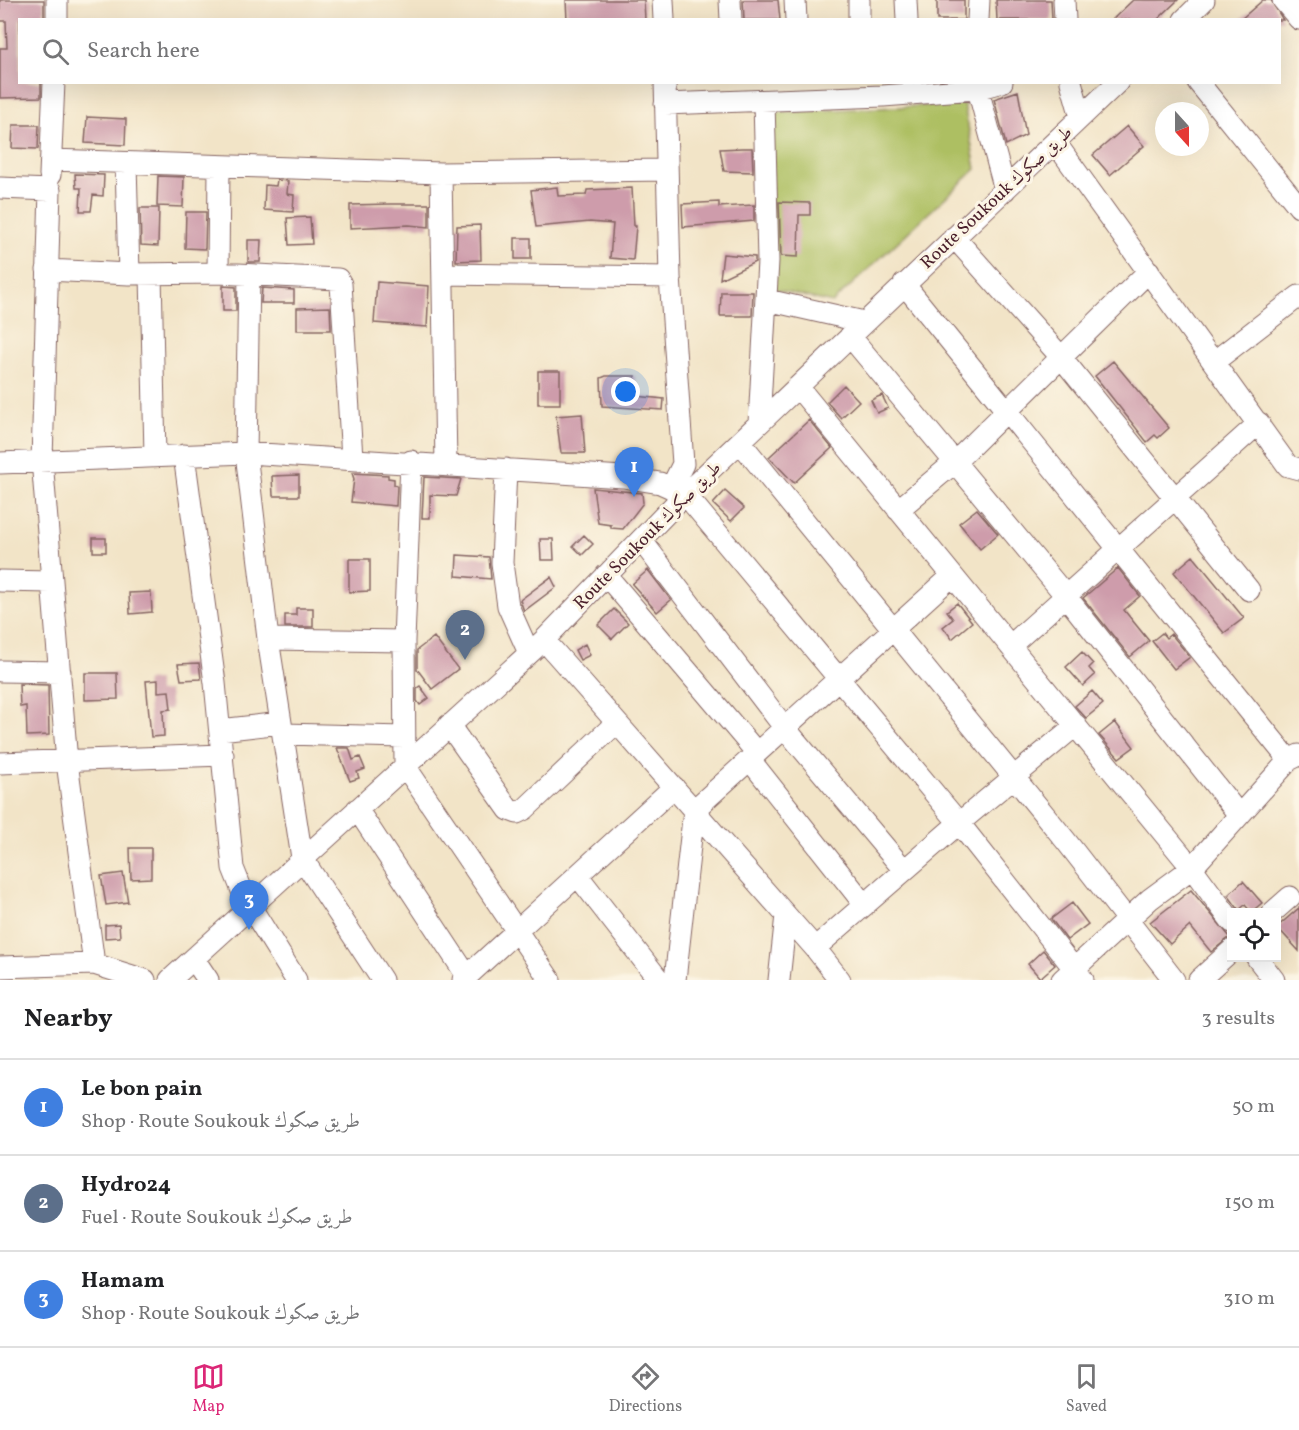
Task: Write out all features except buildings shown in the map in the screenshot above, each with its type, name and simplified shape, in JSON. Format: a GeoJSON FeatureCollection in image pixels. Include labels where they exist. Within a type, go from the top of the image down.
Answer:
{"type":"FeatureCollection","features":[{"type":"Feature","properties":{"kind":"street"},"geometry":{"type":"LineString","coordinates":[[57,0],[57,18]]}},
{"type":"Feature","properties":{"kind":"street"},"geometry":{"type":"LineString","coordinates":[[663,0],[664,18]]}},
{"type":"Feature","properties":{"kind":"street"},"geometry":{"type":"LineString","coordinates":[[730,0],[731,18]]}},
{"type":"Feature","properties":{"kind":"street"},"geometry":{"type":"LineString","coordinates":[[795,0],[796,18]]}},
{"type":"Feature","properties":{"kind":"street"},"geometry":{"type":"LineString","coordinates":[[859,0],[860,18]]}},
{"type":"Feature","properties":{"kind":"street"},"geometry":{"type":"LineString","coordinates":[[906,0],[907,18]]}},
{"type":"Feature","properties":{"kind":"street"},"geometry":{"type":"LineString","coordinates":[[978,18],[979,0]]}},
{"type":"Feature","properties":{"kind":"street"},"geometry":{"type":"LineString","coordinates":[[1064,0],[1065,18]]}},
{"type":"Feature","properties":{"kind":"street"},"geometry":{"type":"LineString","coordinates":[[1186,18],[1204,0]]}},
{"type":"Feature","properties":{"kind":"street"},"geometry":{"type":"LineString","coordinates":[[1283,0],[1299,19]]}},
{"type":"Feature","properties":{"kind":"street"},"geometry":{"type":"LineString","coordinates":[[54,84],[42,460],[67,762],[94,964]]}},
{"type":"Feature","properties":{"kind":"street"},"geometry":{"type":"LineString","coordinates":[[1072,84],[1081,117]]}},
{"type":"Feature","properties":{"kind":"street","name":"Route Soukouk طريق صكوك"},"geometry":{"type":"LineString","coordinates":[[170,980],[536,646],[641,540],[678,491],[740,442],[1116,84]]}},
{"type":"Feature","properties":{"kind":"street"},"geometry":{"type":"LineString","coordinates":[[1200,84],[1299,207]]}},
{"type":"Feature","properties":{"kind":"street"},"geometry":{"type":"LineString","coordinates":[[678,491],[683,464],[670,277],[665,93],[733,92],[764,101],[800,91],[976,86],[1005,190]]}},
{"type":"Feature","properties":{"kind":"street"},"geometry":{"type":"LineString","coordinates":[[759,423],[767,300],[764,101]]}},
{"type":"Feature","properties":{"kind":"street"},"geometry":{"type":"LineString","coordinates":[[1055,142],[1215,361],[1288,466],[1299,469]]}},
{"type":"Feature","properties":{"kind":"street"},"geometry":{"type":"LineString","coordinates":[[51,160],[441,173],[666,170]]}},
{"type":"Feature","properties":{"kind":"street"},"geometry":{"type":"LineString","coordinates":[[126,163],[129,274]]}},
{"type":"Feature","properties":{"kind":"street"},"geometry":{"type":"LineString","coordinates":[[218,273],[219,166]]}},
{"type":"Feature","properties":{"kind":"street"},"geometry":{"type":"LineString","coordinates":[[441,173],[446,464]]}},
{"type":"Feature","properties":{"kind":"street"},"geometry":{"type":"LineString","coordinates":[[0,188],[50,190]]}},
{"type":"Feature","properties":{"kind":"street"},"geometry":{"type":"LineString","coordinates":[[954,237],[1061,357],[1249,590]]}},
{"type":"Feature","properties":{"kind":"street"},"geometry":{"type":"LineString","coordinates":[[47,270],[129,274],[218,273],[338,279],[341,284],[352,458]]}},
{"type":"Feature","properties":{"kind":"street"},"geometry":{"type":"LineString","coordinates":[[898,510],[955,462],[1149,271]]}},
{"type":"Feature","properties":{"kind":"street"},"geometry":{"type":"LineString","coordinates":[[151,274],[155,456]]}},
{"type":"Feature","properties":{"kind":"street"},"geometry":{"type":"LineString","coordinates":[[443,274],[670,277]]}},
{"type":"Feature","properties":{"kind":"street"},"geometry":{"type":"LineString","coordinates":[[249,275],[246,453],[267,639],[302,858],[382,980]]}},
{"type":"Feature","properties":{"kind":"street"},"geometry":{"type":"LineString","coordinates":[[0,463],[246,453],[411,461],[622,477],[678,491],[959,823],[1073,976],[1125,920],[1192,868],[1294,757],[1120,549],[904,284]]}},
{"type":"Feature","properties":{"kind":"street"},"geometry":{"type":"LineString","coordinates":[[1215,361],[1299,296]]}},
{"type":"Feature","properties":{"kind":"street"},"geometry":{"type":"LineString","coordinates":[[767,300],[857,329],[955,462],[1239,815]]}},
{"type":"Feature","properties":{"kind":"street"},"geometry":{"type":"LineString","coordinates":[[798,387],[1076,725],[1192,868],[1227,915]]}},
{"type":"Feature","properties":{"kind":"street"},"geometry":{"type":"LineString","coordinates":[[1010,646],[1176,500],[1259,423]]}},
{"type":"Feature","properties":{"kind":"street"},"geometry":{"type":"LineString","coordinates":[[740,442],[1066,841],[1125,920],[1174,980]]}},
{"type":"Feature","properties":{"kind":"street"},"geometry":{"type":"LineString","coordinates":[[184,455],[223,755],[233,868],[250,908],[296,980]]}},
{"type":"Feature","properties":{"kind":"street"},"geometry":{"type":"LineString","coordinates":[[411,461],[404,641],[405,766],[550,980]]}},
{"type":"Feature","properties":{"kind":"street"},"geometry":{"type":"LineString","coordinates":[[506,468],[502,563],[508,606],[536,646],[616,723],[815,948],[840,980]]}},
{"type":"Feature","properties":{"kind":"street"},"geometry":{"type":"LineString","coordinates":[[641,540],[784,727],[904,870]]}},
{"type":"Feature","properties":{"kind":"street"},"geometry":{"type":"LineString","coordinates":[[606,575],[753,757],[865,904]]}},
{"type":"Feature","properties":{"kind":"street"},"geometry":{"type":"LineString","coordinates":[[675,980],[694,810],[952,576]]}},
{"type":"Feature","properties":{"kind":"street"},"geometry":{"type":"LineString","coordinates":[[0,580],[51,582]]}},
{"type":"Feature","properties":{"kind":"street"},"geometry":{"type":"LineString","coordinates":[[267,639],[404,641]]}},
{"type":"Feature","properties":{"kind":"street"},"geometry":{"type":"LineString","coordinates":[[0,671],[60,672]]}},
{"type":"Feature","properties":{"kind":"street"},"geometry":{"type":"LineString","coordinates":[[449,726],[509,810],[517,813],[525,809],[616,723]]}},
{"type":"Feature","properties":{"kind":"street"},"geometry":{"type":"LineString","coordinates":[[815,948],[1076,725]]}},
{"type":"Feature","properties":{"kind":"street"},"geometry":{"type":"LineString","coordinates":[[220,730],[282,729],[404,737]]}},
{"type":"Feature","properties":{"kind":"street"},"geometry":{"type":"LineString","coordinates":[[0,763],[223,755]]}},
{"type":"Feature","properties":{"kind":"street"},"geometry":{"type":"LineString","coordinates":[[357,809],[465,978],[674,787]]}},
{"type":"Feature","properties":{"kind":"street"},"geometry":{"type":"LineString","coordinates":[[578,876],[659,980]]}},
{"type":"Feature","properties":{"kind":"street"},"geometry":{"type":"LineString","coordinates":[[1278,908],[1290,897]]}},
{"type":"Feature","properties":{"kind":"street"},"geometry":{"type":"LineString","coordinates":[[779,980],[786,915]]}},
{"type":"Feature","properties":{"kind":"street"},"geometry":{"type":"LineString","coordinates":[[1199,980],[1227,955]]}},
{"type":"Feature","properties":{"kind":"street"},"geometry":{"type":"LineString","coordinates":[[194,959],[208,980]]}},
{"type":"Feature","properties":{"kind":"street"},"geometry":{"type":"LineString","coordinates":[[1261,962],[1274,980]]}},
{"type":"Feature","properties":{"kind":"street"},"geometry":{"type":"LineString","coordinates":[[0,967],[94,964],[145,980]]}},
{"type":"Feature","properties":{"kind":"green space"},"geometry":{"type":"Polygon","coordinates":[[[964,104],[976,169],[832,303],[774,289],[767,113],[964,104]]]}},
{"type":"Feature","properties":{"kind":"place","name":"Le bon pain"},"geometry":{"type":"Point","coordinates":[634,497]}},
{"type":"Feature","properties":{"kind":"place","name":"Hydro24"},"geometry":{"type":"Point","coordinates":[465,660]}},
{"type":"Feature","properties":{"kind":"place","name":"Hamam"},"geometry":{"type":"Point","coordinates":[249,930]}}]}
